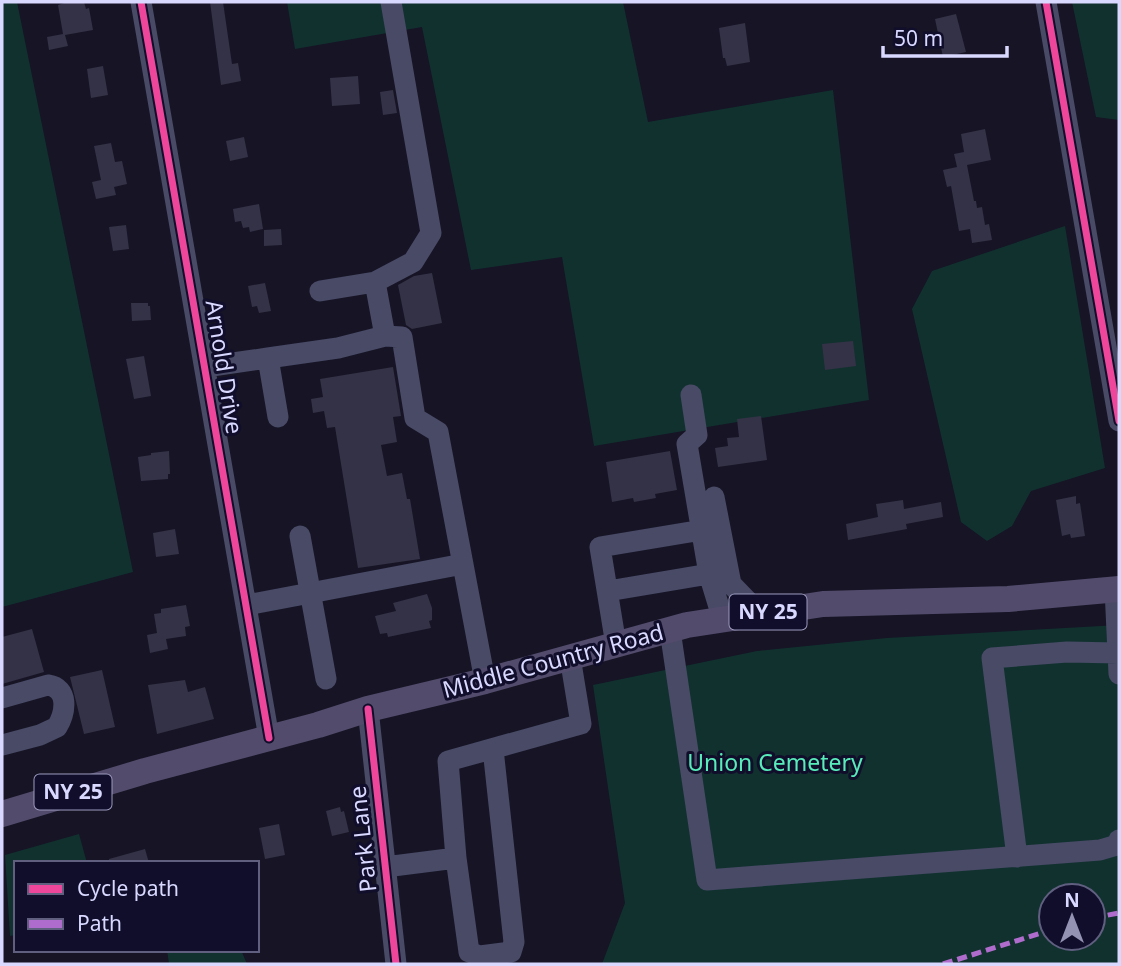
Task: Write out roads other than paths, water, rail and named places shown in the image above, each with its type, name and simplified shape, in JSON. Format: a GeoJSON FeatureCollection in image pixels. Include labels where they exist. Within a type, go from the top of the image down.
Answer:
{"type":"FeatureCollection","features":[{"type":"Feature","properties":{"kind":"main road","name":"Middle Country Road"},"geometry":{"type":"LineString","coordinates":[[2,814],[368,709],[485,681],[670,630],[823,604],[1009,599],[1117,589]]}},
{"type":"Feature","properties":{"kind":"street","name":"Arnold Drive"},"geometry":{"type":"LineString","coordinates":[[141,2],[270,738]]}},
{"type":"Feature","properties":{"kind":"street"},"geometry":{"type":"LineString","coordinates":[[320,290],[375,282],[413,262],[431,233],[391,2]]}},
{"type":"Feature","properties":{"kind":"street"},"geometry":{"type":"LineString","coordinates":[[1046,2],[1119,421]]}},
{"type":"Feature","properties":{"kind":"street"},"geometry":{"type":"LineString","coordinates":[[375,282],[385,336]]}},
{"type":"Feature","properties":{"kind":"street"},"geometry":{"type":"LineString","coordinates":[[205,367],[338,348],[385,336],[402,337],[415,418],[438,432],[485,681]]}},
{"type":"Feature","properties":{"kind":"street"},"geometry":{"type":"LineString","coordinates":[[268,358],[278,417]]}},
{"type":"Feature","properties":{"kind":"street"},"geometry":{"type":"LineString","coordinates":[[691,395],[697,435],[687,444],[709,574],[723,620]]}},
{"type":"Feature","properties":{"kind":"street"},"geometry":{"type":"LineString","coordinates":[[714,497],[731,584],[760,614]]}},
{"type":"Feature","properties":{"kind":"street"},"geometry":{"type":"LineString","coordinates":[[616,645],[600,547],[702,530]]}},
{"type":"Feature","properties":{"kind":"street"},"geometry":{"type":"LineString","coordinates":[[300,536],[326,679]]}},
{"type":"Feature","properties":{"kind":"street"},"geometry":{"type":"LineString","coordinates":[[247,605],[463,564]]}},
{"type":"Feature","properties":{"kind":"street"},"geometry":{"type":"LineString","coordinates":[[608,591],[709,574]]}},
{"type":"Feature","properties":{"kind":"street"},"geometry":{"type":"LineString","coordinates":[[1017,857],[992,658],[1067,652],[1119,663],[1117,589]]}},
{"type":"Feature","properties":{"kind":"street"},"geometry":{"type":"LineString","coordinates":[[670,630],[707,880],[1100,850],[1117,845],[1119,840]]}},
{"type":"Feature","properties":{"kind":"street"},"geometry":{"type":"LineString","coordinates":[[493,749],[514,942],[512,952],[481,956],[469,952],[456,858],[448,761],[580,724],[570,657]]}},
{"type":"Feature","properties":{"kind":"street"},"geometry":{"type":"LineString","coordinates":[[2,698],[47,685],[61,692],[64,708],[57,727],[2,745]]}},
{"type":"Feature","properties":{"kind":"street","name":"Park Lane"},"geometry":{"type":"LineString","coordinates":[[368,709],[396,964]]}},
{"type":"Feature","properties":{"kind":"street"},"geometry":{"type":"LineString","coordinates":[[385,867],[456,858]]}},
{"type":"Feature","properties":{"kind":"park label","name":"Union Cemetery"},"geometry":{"type":"Point","coordinates":[775,763]}}]}
